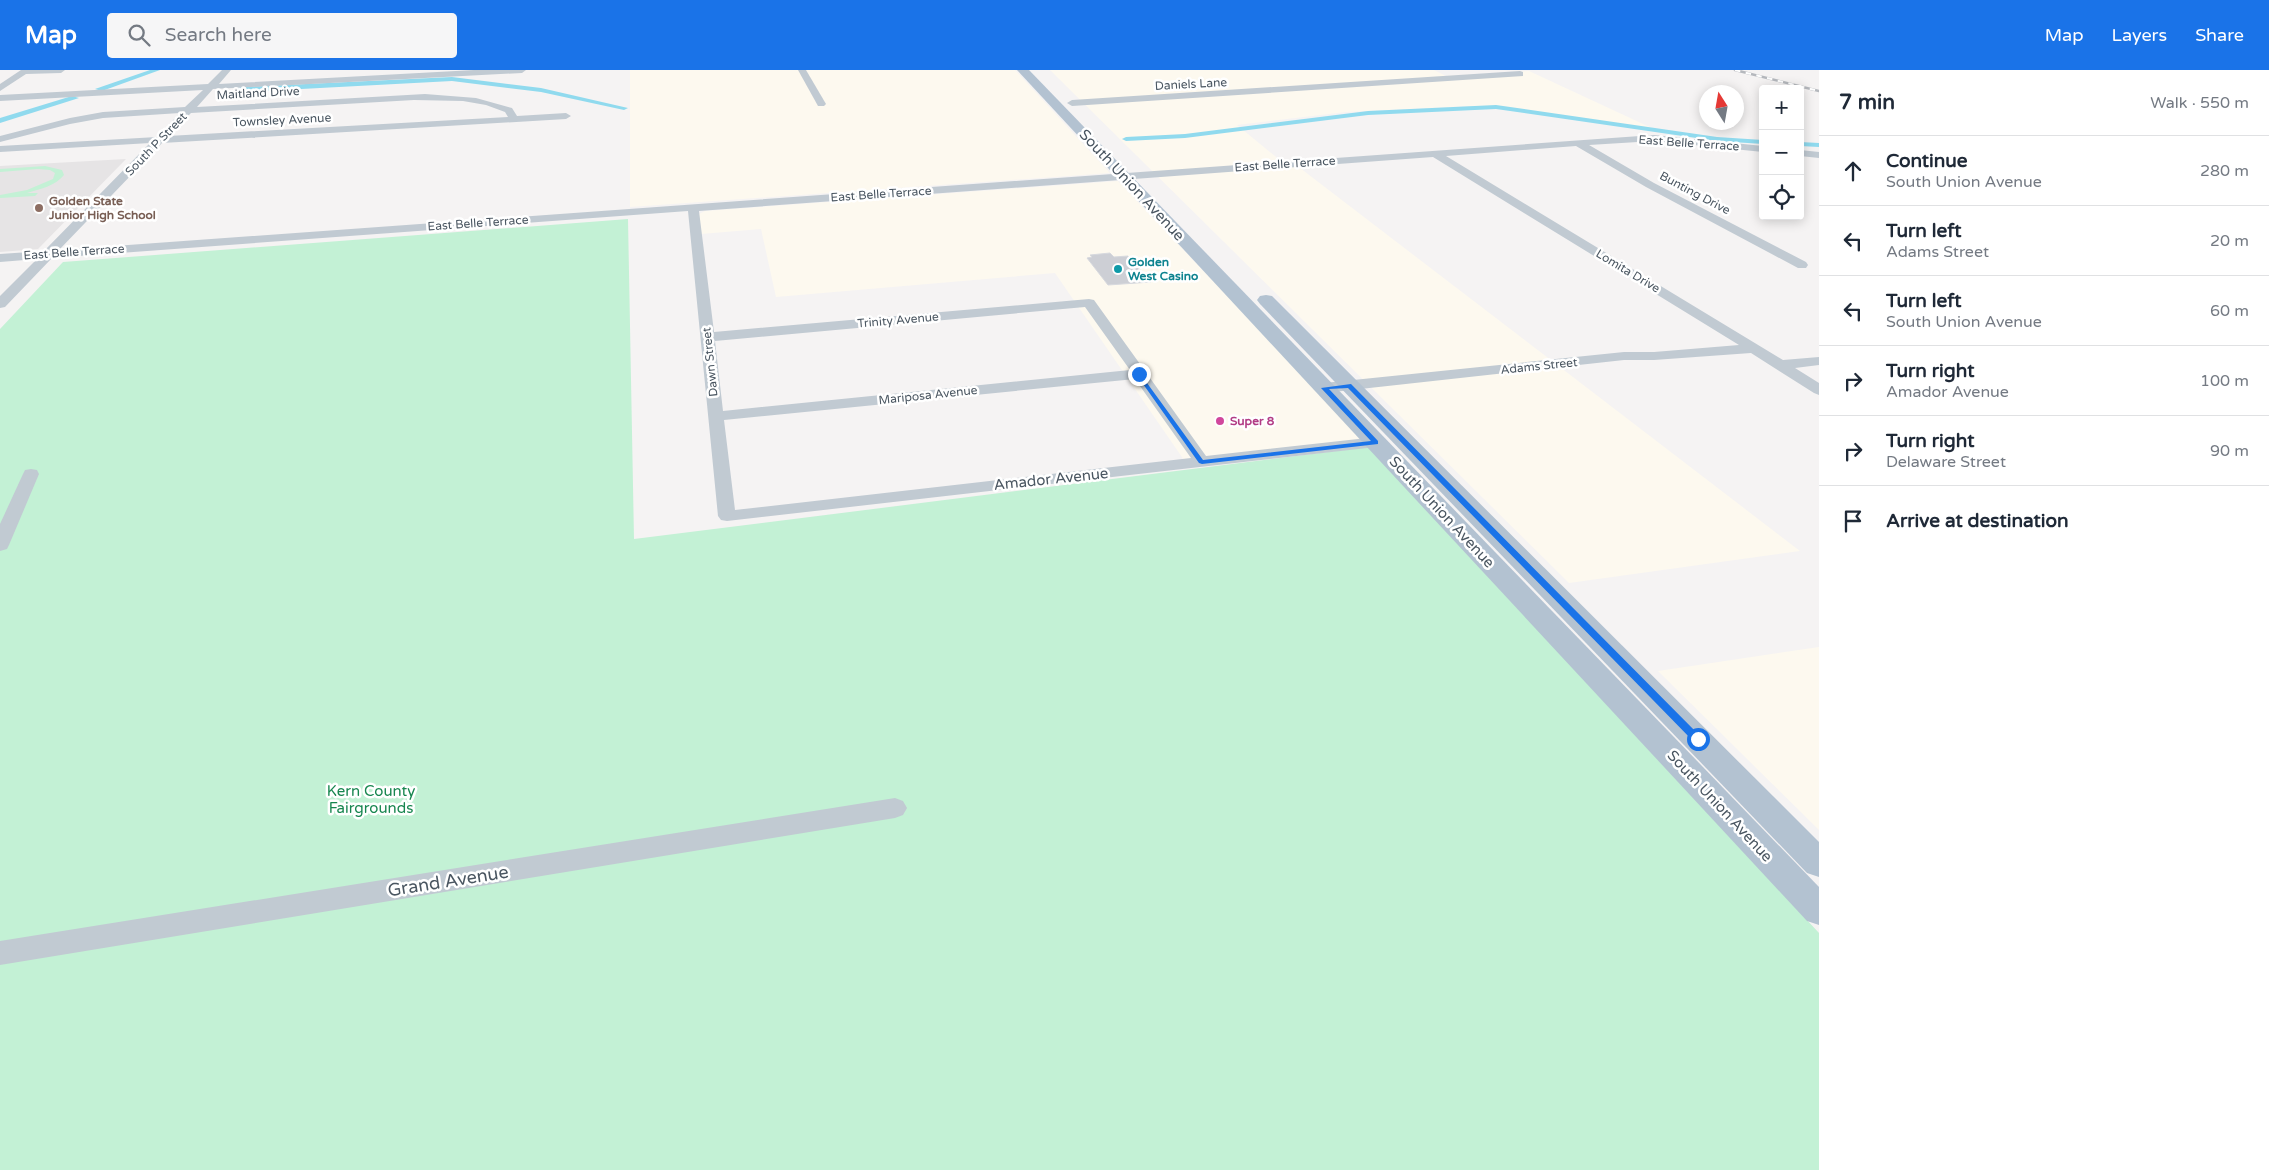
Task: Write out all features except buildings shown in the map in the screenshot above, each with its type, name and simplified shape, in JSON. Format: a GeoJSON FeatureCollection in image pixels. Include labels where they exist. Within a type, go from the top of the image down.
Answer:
{"type":"FeatureCollection","features":[{"type":"Feature","properties":{"kind":"main road","name":"South Union Avenue"},"geometry":{"type":"LineString","coordinates":[[1032,73],[1072,104],[1324,388],[1819,910]]}},
{"type":"Feature","properties":{"kind":"main road","name":"South Union Avenue"},"geometry":{"type":"LineString","coordinates":[[1032,73],[1133,175],[1349,386],[1819,863]]}},
{"type":"Feature","properties":{"kind":"street"},"geometry":{"type":"LineString","coordinates":[[8,71],[61,70]]}},
{"type":"Feature","properties":{"kind":"street","name":"South P Street"},"geometry":{"type":"LineString","coordinates":[[0,304],[228,70]]}},
{"type":"Feature","properties":{"kind":"street"},"geometry":{"type":"LineString","coordinates":[[0,98],[212,87],[384,74],[522,70]]}},
{"type":"Feature","properties":{"kind":"street"},"geometry":{"type":"LineString","coordinates":[[802,70],[821,104]]}},
{"type":"Feature","properties":{"kind":"street"},"geometry":{"type":"LineString","coordinates":[[0,88],[25,71]]}},
{"type":"Feature","properties":{"kind":"street","name":"Daniels Lane"},"geometry":{"type":"LineString","coordinates":[[1072,104],[1520,74]]}},
{"type":"Feature","properties":{"kind":"street","name":"Maitland Drive"},"geometry":{"type":"LineString","coordinates":[[0,139],[91,117],[437,97],[497,105],[509,110],[514,119]]}},
{"type":"Feature","properties":{"kind":"street","name":"Townsley Avenue"},"geometry":{"type":"LineString","coordinates":[[0,149],[566,116]]}},
{"type":"Feature","properties":{"kind":"street","name":"East Belle Terrace"},"geometry":{"type":"LineString","coordinates":[[0,258],[1654,138],[1759,149]]}},
{"type":"Feature","properties":{"kind":"street","name":"Bunting Drive"},"geometry":{"type":"LineString","coordinates":[[1576,143],[1650,185],[1802,265]]}},
{"type":"Feature","properties":{"kind":"street"},"geometry":{"type":"LineString","coordinates":[[1804,153],[1819,155]]}},
{"type":"Feature","properties":{"kind":"street","name":"Lomita Drive"},"geometry":{"type":"LineString","coordinates":[[1435,154],[1754,348],[1779,366],[1819,390]]}},
{"type":"Feature","properties":{"kind":"street","name":"Dawn Street"},"geometry":{"type":"LineString","coordinates":[[693,207],[727,516]]}},
{"type":"Feature","properties":{"kind":"street","name":"Trinity Avenue"},"geometry":{"type":"LineString","coordinates":[[707,337],[1089,303],[1139,374]]}},
{"type":"Feature","properties":{"kind":"street","name":"Adams Street"},"geometry":{"type":"LineString","coordinates":[[1324,388],[1624,356],[1654,356],[1754,348]]}},
{"type":"Feature","properties":{"kind":"street"},"geometry":{"type":"LineString","coordinates":[[1779,366],[1819,361]]}},
{"type":"Feature","properties":{"kind":"street"},"geometry":{"type":"LineString","coordinates":[[1139,374],[1202,462]]}},
{"type":"Feature","properties":{"kind":"street","name":"Mariposa Avenue"},"geometry":{"type":"LineString","coordinates":[[716,416],[1139,374]]}},
{"type":"Feature","properties":{"kind":"street","name":"Amador Avenue"},"geometry":{"type":"LineString","coordinates":[[727,516],[1376,442]]}},
{"type":"Feature","properties":{"kind":"street"},"geometry":{"type":"LineString","coordinates":[[0,545],[31,474]]}},
{"type":"Feature","properties":{"kind":"street","name":"Grand Avenue"},"geometry":{"type":"LineString","coordinates":[[0,953],[895,808]]}},
{"type":"Feature","properties":{"kind":"shaded area"},"geometry":{"type":"Polygon","coordinates":[[[630,70],[1015,70],[1110,173],[630,207],[630,70]]]}},
{"type":"Feature","properties":{"kind":"shaded area"},"geometry":{"type":"Polygon","coordinates":[[[1050,70],[1434,70],[1446,76],[1529,71],[1656,130],[1512,108],[1470,106],[1346,112],[1237,125],[1281,161],[1300,168],[1800,551],[1569,583],[1050,70]]]}},
{"type":"Feature","properties":{"kind":"shaded area","name":"Golden State Junior High School"},"geometry":{"type":"Polygon","coordinates":[[[126,159],[38,249],[0,252],[0,166],[126,159]]]}},
{"type":"Feature","properties":{"kind":"shaded area"},"geometry":{"type":"Polygon","coordinates":[[[1118,181],[1364,440],[1184,460],[1055,273],[776,297],[761,229],[701,234],[699,214],[705,211],[1118,181]]]}},
{"type":"Feature","properties":{"kind":"shaded area"},"geometry":{"type":"Polygon","coordinates":[[[1819,647],[1819,830],[1658,671],[1819,647]]]}},
{"type":"Feature","properties":{"kind":"green space"},"geometry":{"type":"Polygon","coordinates":[[[45,166],[62,170],[64,175],[52,184],[27,193],[38,193],[35,196],[0,198],[0,195],[27,190],[53,179],[55,173],[50,170],[38,169],[0,172],[0,169],[45,166]]]}},
{"type":"Feature","properties":{"kind":"green space","name":"Kern County Fairgrounds"},"geometry":{"type":"Polygon","coordinates":[[[628,219],[634,539],[1368,447],[1819,933],[1819,1170],[0,1170],[0,329],[63,262],[628,219]]]}},
{"type":"Feature","properties":{"kind":"waterway"},"geometry":{"type":"LineString","coordinates":[[99,89],[157,70]]}},
{"type":"Feature","properties":{"kind":"waterway"},"geometry":{"type":"LineString","coordinates":[[241,89],[452,79],[541,90],[624,108]]}},
{"type":"Feature","properties":{"kind":"waterway"},"geometry":{"type":"LineString","coordinates":[[0,121],[75,98]]}},
{"type":"Feature","properties":{"kind":"waterway"},"geometry":{"type":"LineString","coordinates":[[1126,139],[1185,136],[1368,113],[1496,107],[1717,139],[1759,142]]}},
{"type":"Feature","properties":{"kind":"waterway"},"geometry":{"type":"LineString","coordinates":[[1804,144],[1819,145]]}},
{"type":"Feature","properties":{"kind":"railway"},"geometry":{"type":"LineString","coordinates":[[1735,70],[1819,91]]}},
{"type":"Feature","properties":{"kind":"place","name":"Golden State Junior High School"},"geometry":{"type":"Point","coordinates":[39,208]}},
{"type":"Feature","properties":{"kind":"place","name":"Golden West Casino"},"geometry":{"type":"Point","coordinates":[1118,269]}},
{"type":"Feature","properties":{"kind":"place","name":"Super 8"},"geometry":{"type":"Point","coordinates":[1220,421]}},
{"type":"Feature","properties":{"kind":"route"},"geometry":{"type":"LineString","coordinates":[[1139,374],[1202,462],[1376,442],[1324,388],[1349,386],[1698,739]]}}]}
